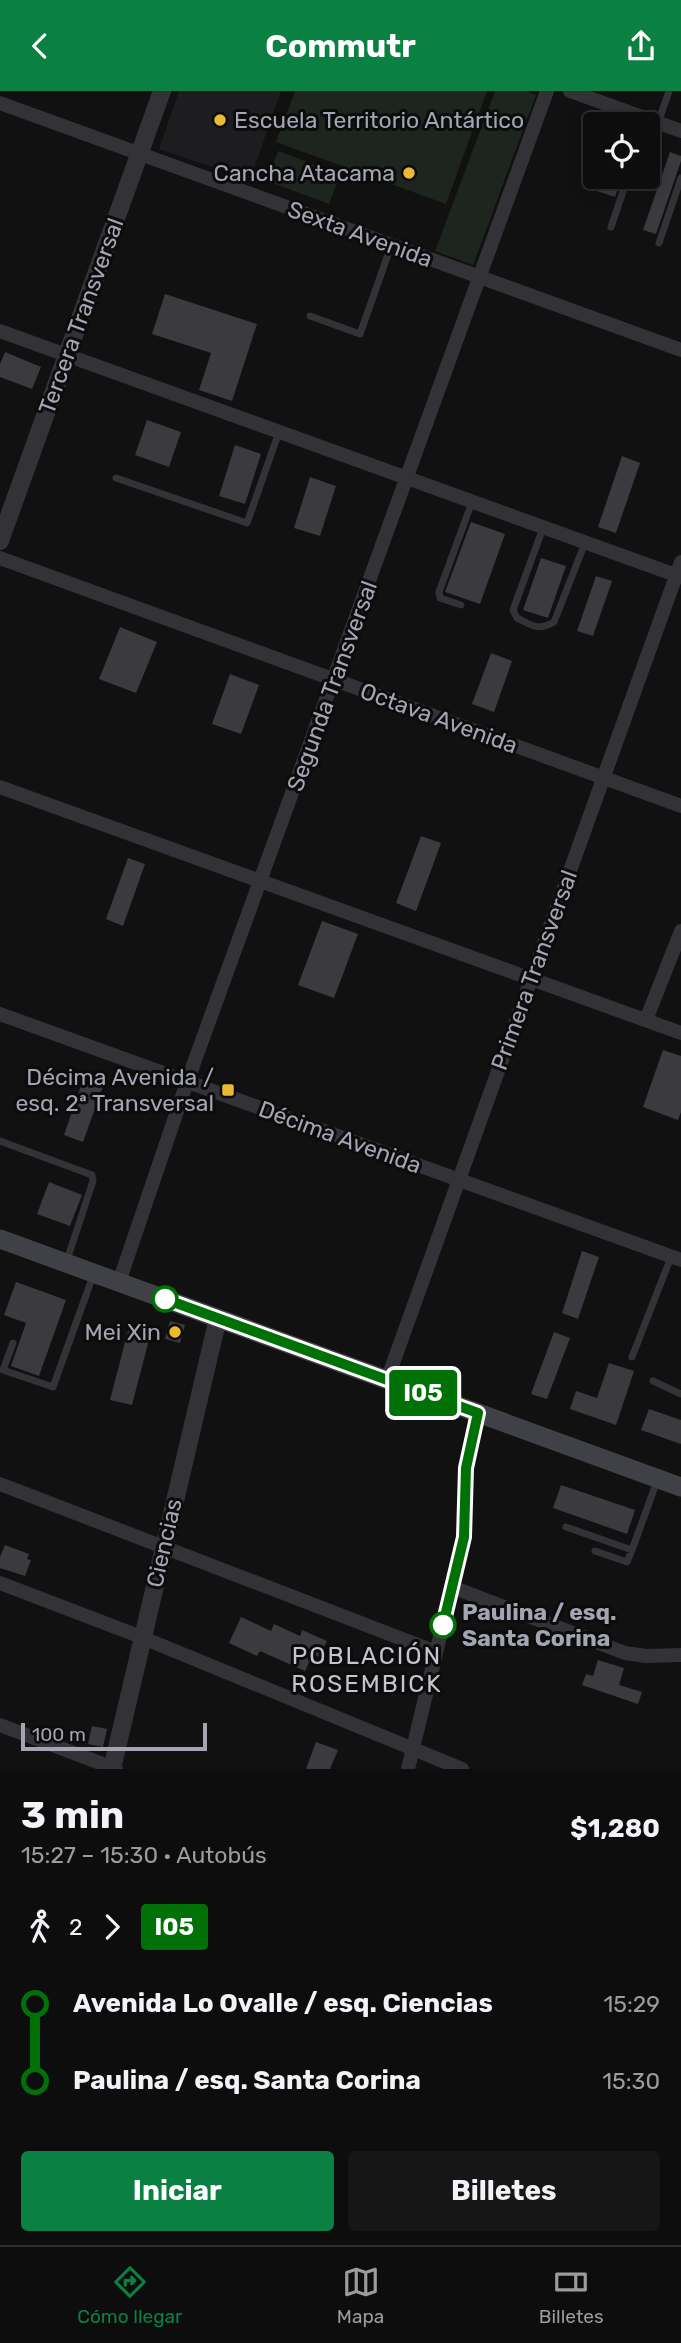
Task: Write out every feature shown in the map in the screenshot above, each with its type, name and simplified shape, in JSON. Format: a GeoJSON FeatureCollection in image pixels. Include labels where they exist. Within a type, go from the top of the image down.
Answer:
{"type":"FeatureCollection","features":[{"type":"Feature","properties":{"kind":"main road"},"geometry":{"type":"LineString","coordinates":[[0,1239],[681,1487]]}},
{"type":"Feature","properties":{"kind":"street","name":"Tercera Transversal"},"geometry":{"type":"LineString","coordinates":[[0,541],[162,91]]}},
{"type":"Feature","properties":{"kind":"street","name":"Segunda Transversal"},"geometry":{"type":"LineString","coordinates":[[119,1282],[187,1082],[547,91]]}},
{"type":"Feature","properties":{"kind":"street"},"geometry":{"type":"LineString","coordinates":[[570,91],[625,112]]}},
{"type":"Feature","properties":{"kind":"street","name":"Sexta Avenida"},"geometry":{"type":"LineString","coordinates":[[0,103],[681,350]]}},
{"type":"Feature","properties":{"kind":"street"},"geometry":{"type":"LineString","coordinates":[[660,125],[681,131]]}},
{"type":"Feature","properties":{"kind":"street"},"geometry":{"type":"LineString","coordinates":[[0,331],[585,543],[679,572]]}},
{"type":"Feature","properties":{"kind":"street","name":"Octava Avenida"},"geometry":{"type":"LineString","coordinates":[[0,558],[681,806]]}},
{"type":"Feature","properties":{"kind":"street","name":"Primera Transversal"},"geometry":{"type":"LineString","coordinates":[[387,1380],[679,572]]}},
{"type":"Feature","properties":{"kind":"street"},"geometry":{"type":"LineString","coordinates":[[0,787],[681,1033]]}},
{"type":"Feature","properties":{"kind":"street"},"geometry":{"type":"LineString","coordinates":[[646,1020],[681,931]]}},
{"type":"Feature","properties":{"kind":"street","name":"Décima Avenida"},"geometry":{"type":"LineString","coordinates":[[0,1014],[676,1259]]}},
{"type":"Feature","properties":{"kind":"street","name":"Ciencias"},"geometry":{"type":"LineString","coordinates":[[114,1768],[163,1546],[218,1318]]}},
{"type":"Feature","properties":{"kind":"street"},"geometry":{"type":"LineString","coordinates":[[408,1769],[465,1528],[466,1468],[478,1413]]}},
{"type":"Feature","properties":{"kind":"street"},"geometry":{"type":"LineString","coordinates":[[0,1484],[436,1652]]}},
{"type":"Feature","properties":{"kind":"street"},"geometry":{"type":"LineString","coordinates":[[0,1583],[143,1637],[461,1769]]}},
{"type":"Feature","properties":{"kind":"street"},"geometry":{"type":"LineString","coordinates":[[452,1587],[625,1653],[646,1656],[681,1655]]}},
{"type":"Feature","properties":{"kind":"street"},"geometry":{"type":"LineString","coordinates":[[0,1725],[114,1768]]}},
{"type":"Feature","properties":{"kind":"lane"},"geometry":{"type":"LineString","coordinates":[[657,112],[669,91]]}},
{"type":"Feature","properties":{"kind":"lane"},"geometry":{"type":"LineString","coordinates":[[659,243],[681,178]]}},
{"type":"Feature","properties":{"kind":"lane"},"geometry":{"type":"LineString","coordinates":[[611,227],[624,189]]}},
{"type":"Feature","properties":{"kind":"lane"},"geometry":{"type":"LineString","coordinates":[[310,316],[360,334],[391,246]]}},
{"type":"Feature","properties":{"kind":"lane"},"geometry":{"type":"LineString","coordinates":[[116,478],[247,523],[279,432]]}},
{"type":"Feature","properties":{"kind":"lane"},"geometry":{"type":"LineString","coordinates":[[461,605],[440,598],[439,592],[472,502]]}},
{"type":"Feature","properties":{"kind":"lane"},"geometry":{"type":"LineString","coordinates":[[543,528],[513,610],[517,618],[534,626],[543,628],[554,622],[585,543]]}},
{"type":"Feature","properties":{"kind":"lane"},"geometry":{"type":"LineString","coordinates":[[0,1141],[92,1175],[93,1181],[66,1263]]}},
{"type":"Feature","properties":{"kind":"lane"},"geometry":{"type":"LineString","coordinates":[[632,1357],[676,1259]]}},
{"type":"Feature","properties":{"kind":"lane"},"geometry":{"type":"LineString","coordinates":[[13,1343],[3,1370],[53,1387],[94,1273]]}},
{"type":"Feature","properties":{"kind":"lane"},"geometry":{"type":"LineString","coordinates":[[653,1381],[681,1394]]}},
{"type":"Feature","properties":{"kind":"lane"},"geometry":{"type":"LineString","coordinates":[[595,1551],[627,1562],[657,1478]]}},
{"type":"Feature","properties":{"kind":"lane"},"geometry":{"type":"LineString","coordinates":[[566,1527],[632,1549]]}},
{"type":"Feature","properties":{"kind":"shaded area","name":"Escuela Territorio Antártico"},"geometry":{"type":"Polygon","coordinates":[[[179,91],[281,91],[250,180],[159,149],[179,91]]]}},
{"type":"Feature","properties":{"kind":"shaded area","name":"Cancha Atacama"},"geometry":{"type":"Polygon","coordinates":[[[295,91],[487,91],[446,204],[276,142],[295,91]]]}},
{"type":"Feature","properties":{"kind":"shaded area"},"geometry":{"type":"Polygon","coordinates":[[[495,91],[526,91],[536,95],[473,265],[435,251],[495,91]]]}},
{"type":"Feature","properties":{"kind":"shaded area"},"geometry":{"type":"Polygon","coordinates":[[[278,151],[340,174],[329,204],[267,181],[278,151]]]}},
{"type":"Feature","properties":{"kind":"building"},"geometry":{"type":"Polygon","coordinates":[[[670,152],[681,156],[656,234],[643,230],[657,189],[660,189],[660,181],[670,152]]]}},
{"type":"Feature","properties":{"kind":"building"},"geometry":{"type":"Polygon","coordinates":[[[594,189],[618,189],[615,197],[594,189]]]}},
{"type":"Feature","properties":{"kind":"building"},"geometry":{"type":"Polygon","coordinates":[[[165,294],[257,324],[232,401],[199,390],[211,353],[152,334],[165,294]]]}},
{"type":"Feature","properties":{"kind":"building"},"geometry":{"type":"Polygon","coordinates":[[[5,352],[41,367],[32,389],[0,377],[0,364],[5,352]]]}},
{"type":"Feature","properties":{"kind":"building"},"geometry":{"type":"Polygon","coordinates":[[[147,420],[181,432],[169,467],[135,455],[147,420]]]}},
{"type":"Feature","properties":{"kind":"building"},"geometry":{"type":"Polygon","coordinates":[[[235,445],[261,454],[245,504],[219,496],[235,445]]]}},
{"type":"Feature","properties":{"kind":"building"},"geometry":{"type":"Polygon","coordinates":[[[622,456],[640,463],[616,533],[598,527],[622,456]]]}},
{"type":"Feature","properties":{"kind":"building"},"geometry":{"type":"Polygon","coordinates":[[[310,477],[336,486],[320,536],[294,528],[310,477]]]}},
{"type":"Feature","properties":{"kind":"building"},"geometry":{"type":"Polygon","coordinates":[[[471,522],[505,534],[480,604],[445,592],[471,522]]]}},
{"type":"Feature","properties":{"kind":"building"},"geometry":{"type":"Polygon","coordinates":[[[541,558],[566,566],[548,618],[523,610],[541,558]]]}},
{"type":"Feature","properties":{"kind":"building"},"geometry":{"type":"Polygon","coordinates":[[[596,576],[612,581],[593,636],[577,631],[596,576]]]}},
{"type":"Feature","properties":{"kind":"building"},"geometry":{"type":"Polygon","coordinates":[[[120,627],[157,642],[136,693],[99,679],[120,627]]]}},
{"type":"Feature","properties":{"kind":"building"},"geometry":{"type":"Polygon","coordinates":[[[491,653],[512,661],[494,712],[472,704],[491,653]]]}},
{"type":"Feature","properties":{"kind":"building"},"geometry":{"type":"Polygon","coordinates":[[[230,674],[259,685],[241,734],[212,724],[230,674]]]}},
{"type":"Feature","properties":{"kind":"building"},"geometry":{"type":"Polygon","coordinates":[[[421,836],[441,843],[416,911],[396,903],[421,836]]]}},
{"type":"Feature","properties":{"kind":"building"},"geometry":{"type":"Polygon","coordinates":[[[128,858],[145,864],[123,926],[106,919],[128,858]]]}},
{"type":"Feature","properties":{"kind":"building"},"geometry":{"type":"Polygon","coordinates":[[[322,921],[358,934],[334,998],[298,985],[322,921]]]}},
{"type":"Feature","properties":{"kind":"building"},"geometry":{"type":"Polygon","coordinates":[[[663,1050],[681,1056],[681,1112],[678,1120],[643,1107],[663,1050]]]}},
{"type":"Feature","properties":{"kind":"building"},"geometry":{"type":"Polygon","coordinates":[[[86,1071],[106,1078],[83,1142],[64,1135],[86,1071]]]}},
{"type":"Feature","properties":{"kind":"building"},"geometry":{"type":"Polygon","coordinates":[[[49,1182],[82,1195],[70,1226],[37,1214],[49,1182]]]}},
{"type":"Feature","properties":{"kind":"building"},"geometry":{"type":"Polygon","coordinates":[[[582,1251],[599,1257],[578,1319],[562,1313],[582,1251]]]}},
{"type":"Feature","properties":{"kind":"building"},"geometry":{"type":"Polygon","coordinates":[[[16,1282],[66,1300],[39,1376],[11,1366],[26,1323],[4,1315],[16,1282]]]}},
{"type":"Feature","properties":{"kind":"building","name":"Mei Xin"},"geometry":{"type":"Polygon","coordinates":[[[170,1321],[185,1325],[180,1343],[165,1339],[170,1321]]]}},
{"type":"Feature","properties":{"kind":"building"},"geometry":{"type":"Polygon","coordinates":[[[129,1327],[151,1332],[132,1405],[110,1400],[129,1327]]]}},
{"type":"Feature","properties":{"kind":"building"},"geometry":{"type":"Polygon","coordinates":[[[554,1332],[570,1338],[547,1399],[531,1394],[554,1332]]]}},
{"type":"Feature","properties":{"kind":"building"},"geometry":{"type":"Polygon","coordinates":[[[609,1363],[634,1371],[616,1425],[570,1409],[576,1391],[597,1398],[609,1363]]]}},
{"type":"Feature","properties":{"kind":"building"},"geometry":{"type":"Polygon","coordinates":[[[649,1409],[681,1420],[681,1444],[641,1430],[649,1409]]]}},
{"type":"Feature","properties":{"kind":"building"},"geometry":{"type":"Polygon","coordinates":[[[561,1485],[635,1510],[627,1534],[553,1508],[561,1485]]]}},
{"type":"Feature","properties":{"kind":"building"},"geometry":{"type":"Polygon","coordinates":[[[5,1545],[29,1554],[27,1559],[31,1560],[25,1576],[0,1568],[0,1557],[5,1545]]]}},
{"type":"Feature","properties":{"kind":"building"},"geometry":{"type":"Polygon","coordinates":[[[241,1617],[271,1631],[274,1624],[300,1636],[302,1630],[327,1641],[319,1657],[313,1654],[305,1671],[260,1651],[257,1656],[229,1643],[241,1617]]]}},
{"type":"Feature","properties":{"kind":"building"},"geometry":{"type":"Polygon","coordinates":[[[598,1660],[624,1668],[619,1685],[642,1692],[638,1704],[582,1685],[586,1674],[593,1676],[598,1660]]]}},
{"type":"Feature","properties":{"kind":"building"},"geometry":{"type":"Polygon","coordinates":[[[92,1726],[107,1729],[103,1747],[88,1744],[92,1726]]]}},
{"type":"Feature","properties":{"kind":"building"},"geometry":{"type":"Polygon","coordinates":[[[316,1742],[338,1750],[330,1769],[306,1769],[316,1742]]]}},
{"type":"Feature","properties":{"kind":"bus line","name":"I05"},"geometry":{"type":"LineString","coordinates":[[165,1299],[478,1413],[466,1468],[464,1537],[443,1625]]}},
{"type":"Feature","properties":{"kind":"place","name":"Escuela Territorio Antártico"},"geometry":{"type":"Point","coordinates":[220,120]}},
{"type":"Feature","properties":{"kind":"place","name":"Cancha Atacama"},"geometry":{"type":"Point","coordinates":[409,173]}},
{"type":"Feature","properties":{"kind":"place","name":"Décima Avenida / esq. 2ª Transversal"},"geometry":{"type":"Point","coordinates":[228,1090]}},
{"type":"Feature","properties":{"kind":"place","name":"Mei Xin"},"geometry":{"type":"Point","coordinates":[175,1332]}},
{"type":"Feature","properties":{"kind":"place","name":"Paulina / esq. Santa Corina"},"geometry":{"type":"Point","coordinates":[443,1625]}},
{"type":"Feature","properties":{"kind":"district","name":"POBLACIÓN ROSEMBICK"},"geometry":{"type":"Point","coordinates":[367,1670]}}]}
